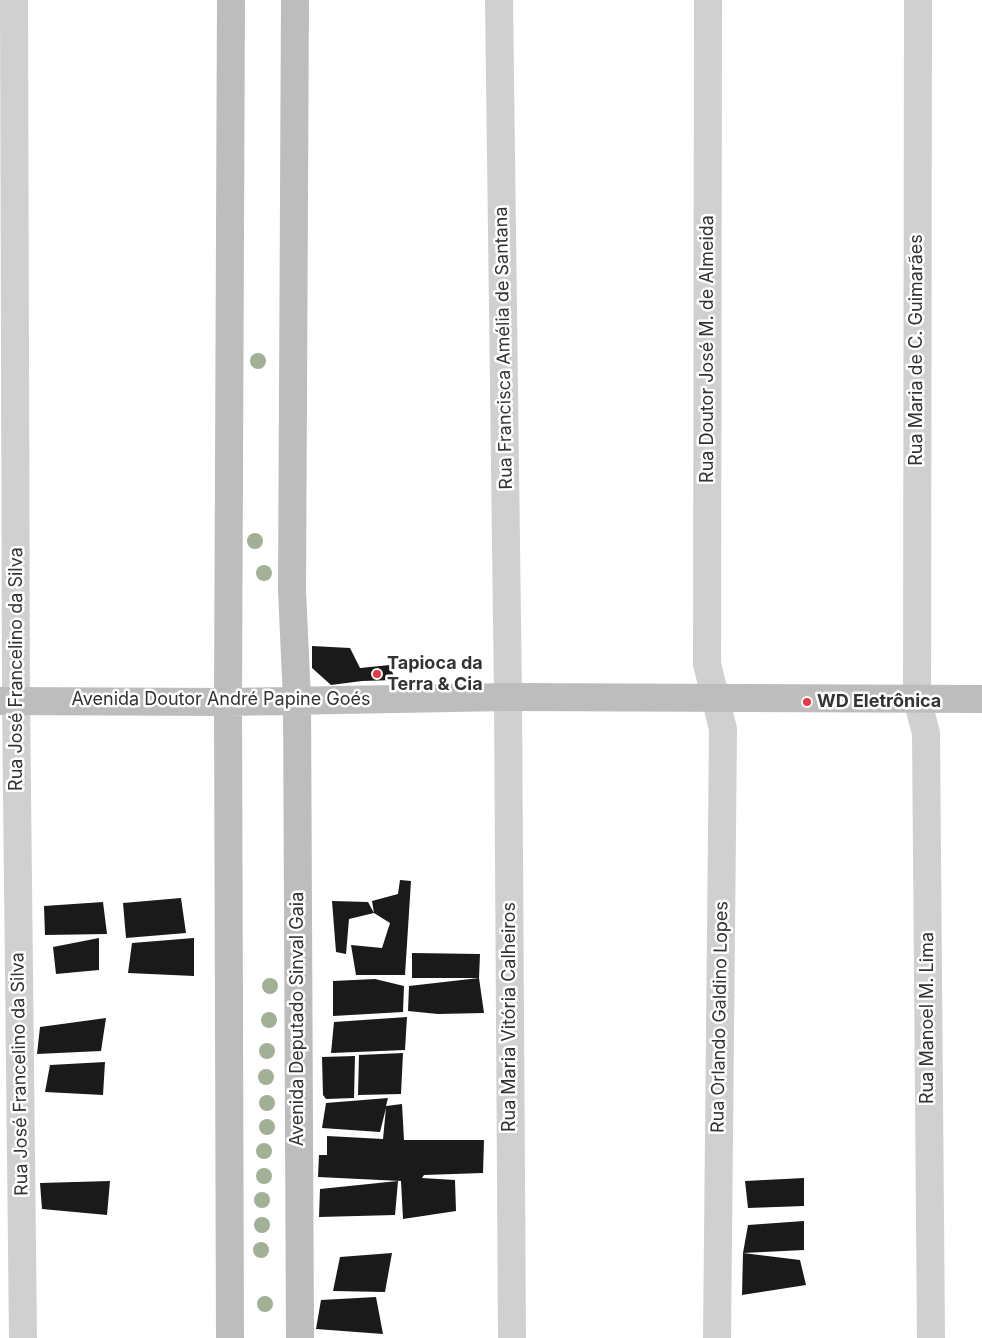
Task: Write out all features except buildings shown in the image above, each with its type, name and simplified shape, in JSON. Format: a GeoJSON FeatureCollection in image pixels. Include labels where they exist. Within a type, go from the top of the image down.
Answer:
{"type":"FeatureCollection","features":[{"type":"Feature","properties":{"kind":"street","name":"Rua José Francelino da Silva"},"geometry":{"type":"LineString","coordinates":[[14,0],[8,700],[22,1338]]}},
{"type":"Feature","properties":{"kind":"street"},"geometry":{"type":"LineString","coordinates":[[230,1338],[228,702],[231,0]]}},
{"type":"Feature","properties":{"kind":"street","name":"Avenida Deputado Sinval Gaia"},"geometry":{"type":"LineString","coordinates":[[295,0],[292,590],[297,700],[300,1338]]}},
{"type":"Feature","properties":{"kind":"street","name":"Rua Francisca Amélia de Santana"},"geometry":{"type":"LineString","coordinates":[[499,0],[508,697]]}},
{"type":"Feature","properties":{"kind":"street","name":"Rua Doutor José M. de Almeida"},"geometry":{"type":"LineString","coordinates":[[708,0],[707,664],[714,697]]}},
{"type":"Feature","properties":{"kind":"street","name":"Rua Maria de C. Guimarães"},"geometry":{"type":"LineString","coordinates":[[916,699],[918,0]]}},
{"type":"Feature","properties":{"kind":"street","name":"Avenida Doutor André Papine Goés"},"geometry":{"type":"LineString","coordinates":[[8,700],[228,702],[508,697],[982,699]]}},
{"type":"Feature","properties":{"kind":"street","name":"Rua Maria Vitória Calheiros"},"geometry":{"type":"LineString","coordinates":[[508,697],[512,1338]]}},
{"type":"Feature","properties":{"kind":"street","name":"Rua Orlando Galdino Lopes"},"geometry":{"type":"LineString","coordinates":[[714,697],[723,729],[717,1338]]}},
{"type":"Feature","properties":{"kind":"street","name":"Rua Manoel M. Lima"},"geometry":{"type":"LineString","coordinates":[[916,699],[926,732],[931,1338]]}},
{"type":"Feature","properties":{"kind":"place","name":"Tapioca da Terra & Cia"},"geometry":{"type":"Point","coordinates":[377,674]}},
{"type":"Feature","properties":{"kind":"place","name":"WD Eletrônica"},"geometry":{"type":"Point","coordinates":[807,702]}}]}
